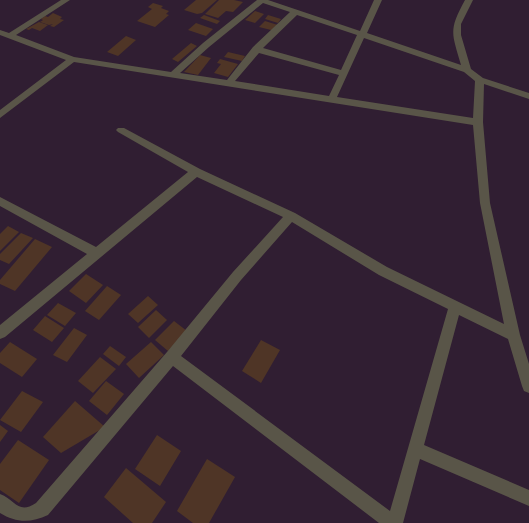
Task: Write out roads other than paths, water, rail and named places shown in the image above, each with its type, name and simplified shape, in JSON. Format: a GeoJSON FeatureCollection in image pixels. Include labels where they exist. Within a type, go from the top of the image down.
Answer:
{"type":"FeatureCollection","features":[{"type":"Feature","properties":{"kind":"street"},"geometry":{"type":"LineString","coordinates":[[10,36],[66,0]]}},
{"type":"Feature","properties":{"kind":"street"},"geometry":{"type":"LineString","coordinates":[[172,75],[206,45],[262,0],[467,70],[480,80],[529,96]]}},
{"type":"Feature","properties":{"kind":"street"},"geometry":{"type":"LineString","coordinates":[[332,99],[345,74],[378,0]]}},
{"type":"Feature","properties":{"kind":"street"},"geometry":{"type":"LineString","coordinates":[[467,70],[458,41],[457,24],[469,0]]}},
{"type":"Feature","properties":{"kind":"street"},"geometry":{"type":"LineString","coordinates":[[229,83],[256,50],[295,12]]}},
{"type":"Feature","properties":{"kind":"street"},"geometry":{"type":"LineString","coordinates":[[0,32],[72,59],[332,99],[440,118],[478,122]]}},
{"type":"Feature","properties":{"kind":"street"},"geometry":{"type":"LineString","coordinates":[[256,50],[345,74]]}},
{"type":"Feature","properties":{"kind":"street"},"geometry":{"type":"LineString","coordinates":[[0,116],[72,59]]}},
{"type":"Feature","properties":{"kind":"street"},"geometry":{"type":"LineString","coordinates":[[480,80],[478,94],[478,122],[485,203],[514,335],[529,386]]}},
{"type":"Feature","properties":{"kind":"street"},"geometry":{"type":"LineString","coordinates":[[121,130],[196,172],[291,216],[383,271],[514,335]]}},
{"type":"Feature","properties":{"kind":"street"},"geometry":{"type":"LineString","coordinates":[[0,333],[196,172]]}},
{"type":"Feature","properties":{"kind":"street"},"geometry":{"type":"LineString","coordinates":[[0,202],[96,253]]}},
{"type":"Feature","properties":{"kind":"street"},"geometry":{"type":"LineString","coordinates":[[0,502],[15,514],[23,518],[30,518],[39,511],[172,357],[237,276],[291,216]]}},
{"type":"Feature","properties":{"kind":"street"},"geometry":{"type":"LineString","coordinates":[[172,357],[393,523],[416,449],[455,306]]}},
{"type":"Feature","properties":{"kind":"street"},"geometry":{"type":"LineString","coordinates":[[416,449],[529,498]]}}]}
